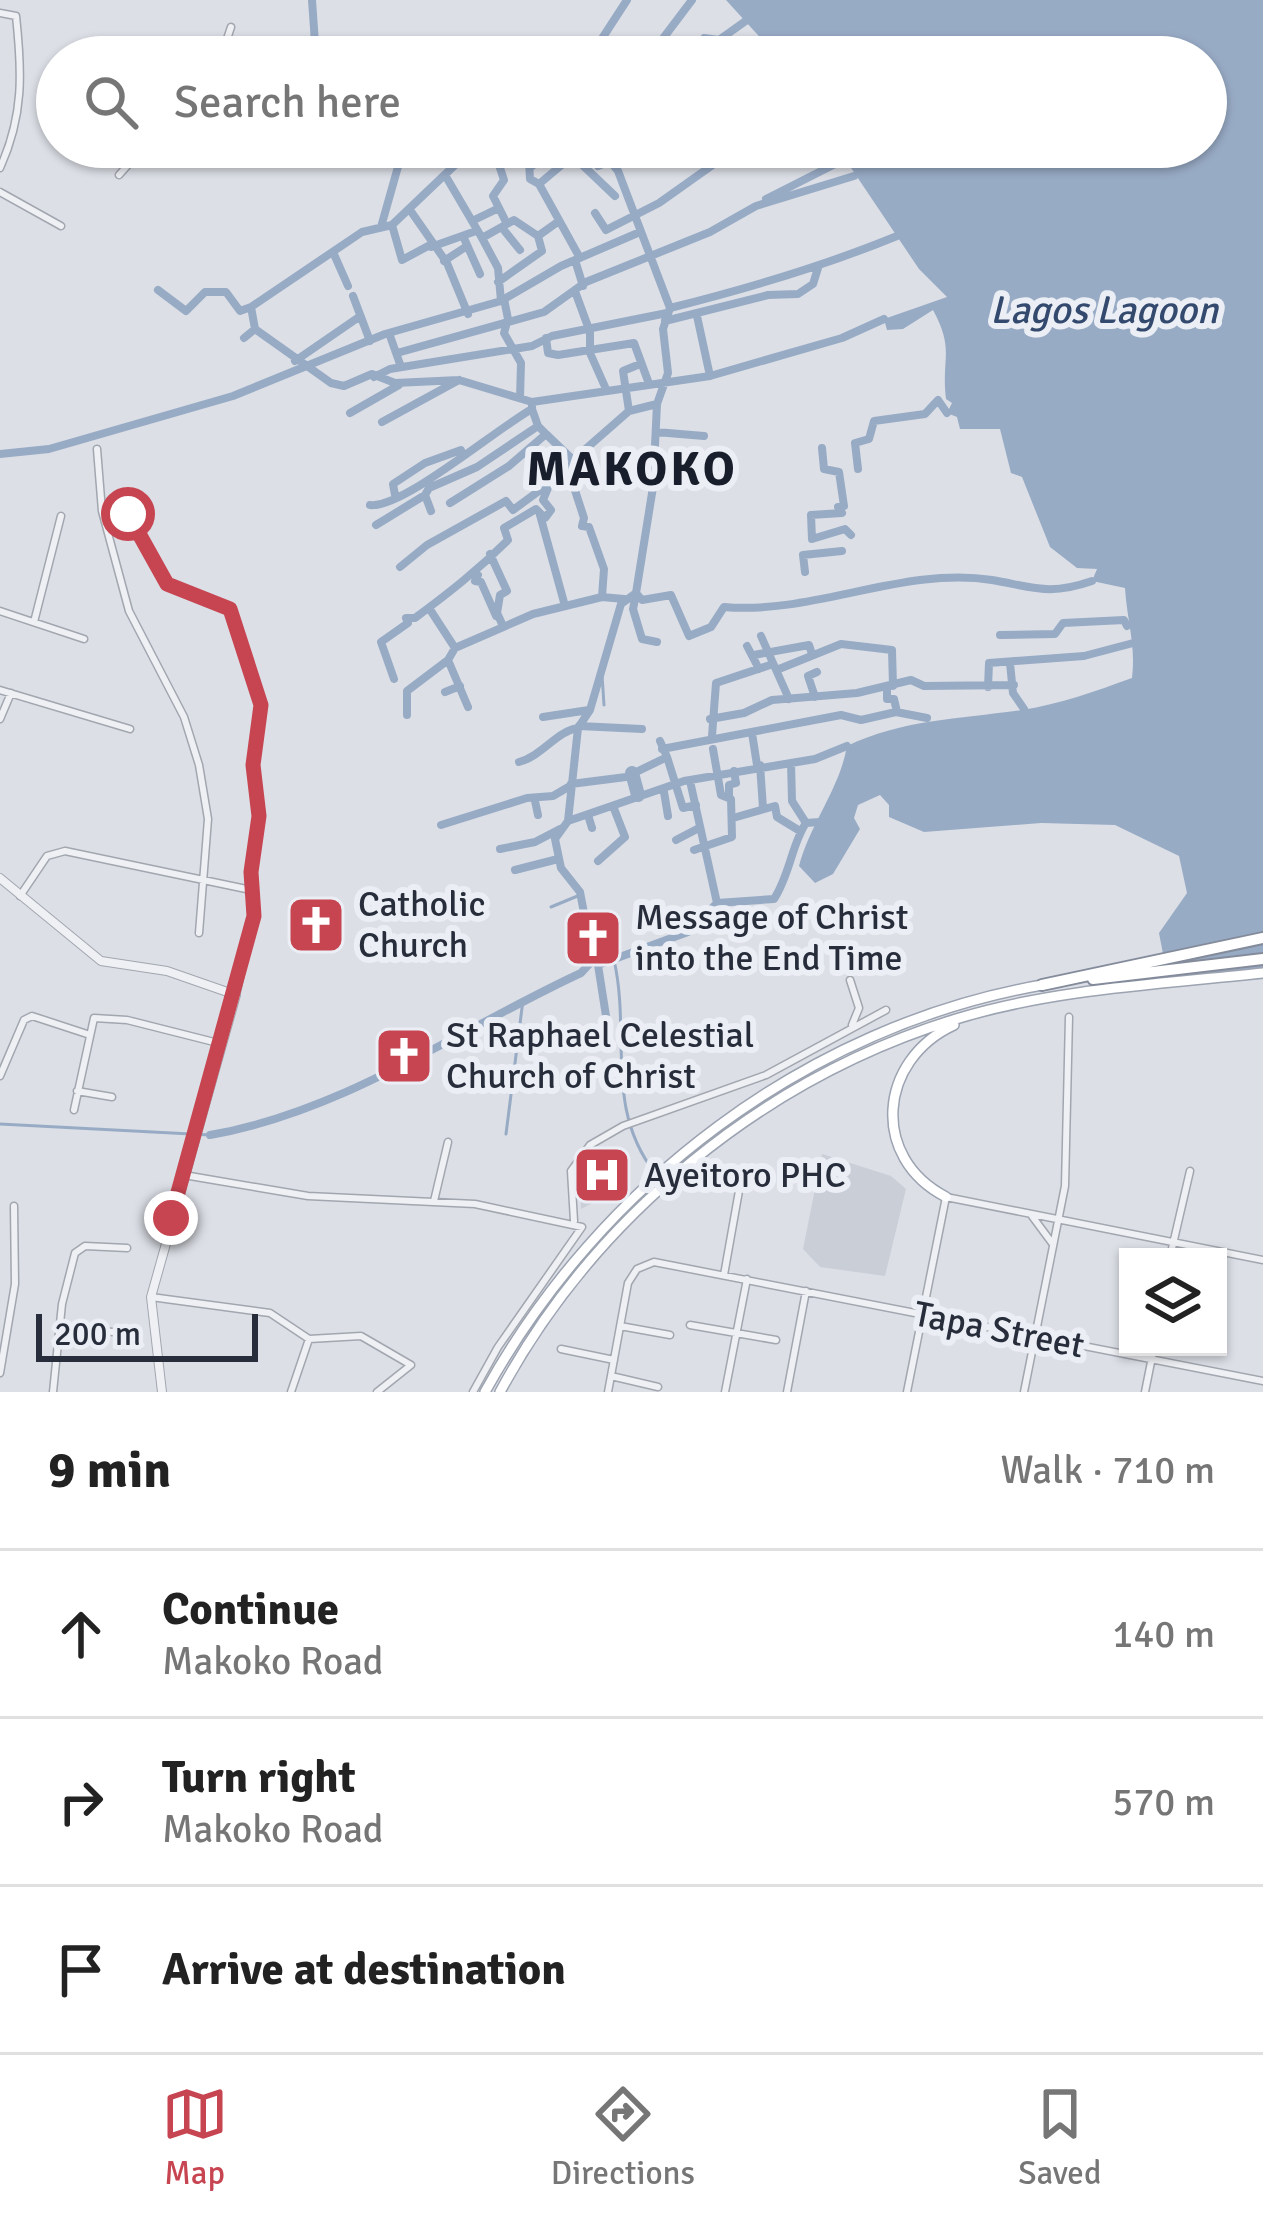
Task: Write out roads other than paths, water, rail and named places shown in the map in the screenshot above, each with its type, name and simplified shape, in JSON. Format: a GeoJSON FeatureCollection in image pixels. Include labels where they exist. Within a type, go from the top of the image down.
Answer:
{"type":"FeatureCollection","features":[{"type":"Feature","properties":{"kind":"highway"},"geometry":{"type":"LineString","coordinates":[[1042,985],[1263,938]]}},
{"type":"Feature","properties":{"kind":"highway"},"geometry":{"type":"LineString","coordinates":[[1042,985],[1263,959]]}},
{"type":"Feature","properties":{"kind":"main road"},"geometry":{"type":"LineString","coordinates":[[686,1158],[816,1078],[926,1029],[1006,1006],[1263,973]]}},
{"type":"Feature","properties":{"kind":"main road"},"geometry":{"type":"LineString","coordinates":[[484,1392],[537,1307],[636,1203],[778,1087],[840,1052],[933,1011],[1042,985]]}},
{"type":"Feature","properties":{"kind":"main road"},"geometry":{"type":"LineString","coordinates":[[946,1197],[911,1173],[898,1151],[890,1121],[894,1092],[925,1042],[984,1011]]}},
{"type":"Feature","properties":{"kind":"main road"},"geometry":{"type":"LineString","coordinates":[[500,1392],[565,1291],[636,1203]]}},
{"type":"Feature","properties":{"kind":"street"},"geometry":{"type":"LineString","coordinates":[[0,13],[16,16],[23,88],[16,130],[0,168]]}},
{"type":"Feature","properties":{"kind":"street"},"geometry":{"type":"LineString","coordinates":[[228,36],[231,27]]}},
{"type":"Feature","properties":{"kind":"street"},"geometry":{"type":"LineString","coordinates":[[119,176],[126,168]]}},
{"type":"Feature","properties":{"kind":"street"},"geometry":{"type":"LineString","coordinates":[[0,192],[61,226]]}},
{"type":"Feature","properties":{"kind":"street"},"geometry":{"type":"LineString","coordinates":[[97,449],[102,511],[129,611],[193,737],[208,819],[199,933]]}},
{"type":"Feature","properties":{"kind":"street"},"geometry":{"type":"LineString","coordinates":[[102,511],[122,504],[167,584],[230,609],[261,705],[253,765],[259,816],[250,890],[251,936],[151,1297],[162,1392]]}},
{"type":"Feature","properties":{"kind":"street"},"geometry":{"type":"LineString","coordinates":[[34,622],[62,516]]}},
{"type":"Feature","properties":{"kind":"street"},"geometry":{"type":"LineString","coordinates":[[0,611],[84,639]]}},
{"type":"Feature","properties":{"kind":"street"},"geometry":{"type":"LineString","coordinates":[[0,690],[130,729]]}},
{"type":"Feature","properties":{"kind":"street"},"geometry":{"type":"LineString","coordinates":[[0,719],[11,693]]}},
{"type":"Feature","properties":{"kind":"street"},"geometry":{"type":"LineString","coordinates":[[20,896],[47,856],[65,851],[250,890]]}},
{"type":"Feature","properties":{"kind":"street"},"geometry":{"type":"LineString","coordinates":[[0,878],[101,961],[167,971],[236,995]]}},
{"type":"Feature","properties":{"kind":"street"},"geometry":{"type":"LineString","coordinates":[[850,980],[860,1008],[852,1024]]}},
{"type":"Feature","properties":{"kind":"street"},"geometry":{"type":"LineString","coordinates":[[574,1222],[574,1162],[590,1145],[623,1126],[766,1075],[852,1024],[886,1010]]}},
{"type":"Feature","properties":{"kind":"street"},"geometry":{"type":"LineString","coordinates":[[0,1076],[24,1020],[32,1016],[87,1034]]}},
{"type":"Feature","properties":{"kind":"street"},"geometry":{"type":"LineString","coordinates":[[1024,1392],[1067,1159],[1069,1017]]}},
{"type":"Feature","properties":{"kind":"street"},"geometry":{"type":"LineString","coordinates":[[74,1110],[94,1018],[221,1045]]}},
{"type":"Feature","properties":{"kind":"street"},"geometry":{"type":"LineString","coordinates":[[77,1090],[112,1097]]}},
{"type":"Feature","properties":{"kind":"street"},"geometry":{"type":"LineString","coordinates":[[434,1201],[448,1142]]}},
{"type":"Feature","properties":{"kind":"street"},"geometry":{"type":"LineString","coordinates":[[1172,1248],[1190,1171]]}},
{"type":"Feature","properties":{"kind":"street"},"geometry":{"type":"LineString","coordinates":[[724,1275],[742,1174]]}},
{"type":"Feature","properties":{"kind":"street"},"geometry":{"type":"LineString","coordinates":[[184,1175],[322,1197],[434,1201],[574,1222],[582,1228],[507,1333],[473,1392]]}},
{"type":"Feature","properties":{"kind":"street"},"geometry":{"type":"LineString","coordinates":[[907,1392],[946,1197],[1263,1260]]}},
{"type":"Feature","properties":{"kind":"street"},"geometry":{"type":"LineString","coordinates":[[0,1373],[15,1284],[14,1206]]}},
{"type":"Feature","properties":{"kind":"street"},"geometry":{"type":"LineString","coordinates":[[1031,1215],[1054,1246]]}},
{"type":"Feature","properties":{"kind":"street"},"geometry":{"type":"LineString","coordinates":[[53,1392],[75,1253],[85,1246],[127,1248]]}},
{"type":"Feature","properties":{"kind":"street","name":"Tapa Street"},"geometry":{"type":"LineString","coordinates":[[620,1326],[628,1283],[644,1264],[724,1275],[1263,1381]]}},
{"type":"Feature","properties":{"kind":"street"},"geometry":{"type":"LineString","coordinates":[[725,1392],[747,1280]]}},
{"type":"Feature","properties":{"kind":"street"},"geometry":{"type":"LineString","coordinates":[[788,1392],[806,1292]]}},
{"type":"Feature","properties":{"kind":"street"},"geometry":{"type":"LineString","coordinates":[[151,1297],[270,1313],[309,1339],[361,1336],[411,1365],[377,1392]]}},
{"type":"Feature","properties":{"kind":"street"},"geometry":{"type":"LineString","coordinates":[[690,1325],[776,1340]]}},
{"type":"Feature","properties":{"kind":"street"},"geometry":{"type":"LineString","coordinates":[[608,1392],[620,1326],[670,1335]]}},
{"type":"Feature","properties":{"kind":"street"},"geometry":{"type":"LineString","coordinates":[[60,1329],[114,1332]]}},
{"type":"Feature","properties":{"kind":"street"},"geometry":{"type":"LineString","coordinates":[[291,1392],[309,1339]]}},
{"type":"Feature","properties":{"kind":"street"},"geometry":{"type":"LineString","coordinates":[[561,1349],[614,1360]]}},
{"type":"Feature","properties":{"kind":"street"},"geometry":{"type":"LineString","coordinates":[[1145,1392],[1152,1356]]}},
{"type":"Feature","properties":{"kind":"street"},"geometry":{"type":"LineString","coordinates":[[610,1376],[658,1387]]}},
{"type":"Feature","properties":{"kind":"water","name":"Lagos Lagoon"},"geometry":{"type":"Polygon","coordinates":[[[726,0],[1263,0],[1263,979],[1169,985],[1159,933],[1187,893],[1179,856],[1115,825],[1041,823],[924,832],[889,817],[889,805],[880,795],[858,805],[854,818],[860,829],[833,874],[815,883],[799,866],[847,746],[911,725],[1064,701],[1132,678],[1133,666],[1125,588],[1092,581],[1097,569],[1077,568],[1050,547],[1022,477],[1011,473],[1000,429],[960,429],[957,417],[947,413],[952,403],[946,399],[945,345],[933,310],[903,329],[887,330],[884,319],[947,297],[919,269],[851,168],[1227,168],[1227,36],[759,36],[726,0]]]}},
{"type":"Feature","properties":{"kind":"waterway"},"geometry":{"type":"LineString","coordinates":[[312,0],[315,36]]}},
{"type":"Feature","properties":{"kind":"waterway"},"geometry":{"type":"LineString","coordinates":[[604,36],[627,0]]}},
{"type":"Feature","properties":{"kind":"waterway"},"geometry":{"type":"LineString","coordinates":[[665,36],[692,0]]}},
{"type":"Feature","properties":{"kind":"waterway"},"geometry":{"type":"LineString","coordinates":[[725,36],[747,20]]}},
{"type":"Feature","properties":{"kind":"waterway"},"geometry":{"type":"LineString","coordinates":[[381,227],[398,168]]}},
{"type":"Feature","properties":{"kind":"waterway"},"geometry":{"type":"LineString","coordinates":[[244,338],[255,329],[251,307],[362,232],[392,225],[452,168]]}},
{"type":"Feature","properties":{"kind":"waterway"},"geometry":{"type":"LineString","coordinates":[[500,168],[504,180],[493,196],[507,224]]}},
{"type":"Feature","properties":{"kind":"waterway"},"geometry":{"type":"LineString","coordinates":[[529,168],[530,179],[539,184]]}},
{"type":"Feature","properties":{"kind":"waterway"},"geometry":{"type":"LineString","coordinates":[[558,168],[539,184],[580,258]]}},
{"type":"Feature","properties":{"kind":"waterway"},"geometry":{"type":"LineString","coordinates":[[586,168],[615,196]]}},
{"type":"Feature","properties":{"kind":"waterway"},"geometry":{"type":"LineString","coordinates":[[593,960],[580,892],[561,868],[555,839],[568,821],[578,728],[590,710],[621,604],[636,593],[653,487],[657,404],[668,373],[663,329],[670,308],[616,168]]}},
{"type":"Feature","properties":{"kind":"waterway"},"geometry":{"type":"LineString","coordinates":[[595,213],[606,230],[659,203],[708,168]]}},
{"type":"Feature","properties":{"kind":"waterway"},"geometry":{"type":"LineString","coordinates":[[766,199],[827,168]]}},
{"type":"Feature","properties":{"kind":"waterway"},"geometry":{"type":"LineString","coordinates":[[445,175],[482,238],[514,220],[538,236]]}},
{"type":"Feature","properties":{"kind":"waterway"},"geometry":{"type":"LineString","coordinates":[[397,353],[544,312],[586,282],[710,232],[756,206],[854,176]]}},
{"type":"Feature","properties":{"kind":"waterway"},"geometry":{"type":"LineString","coordinates":[[472,221],[499,208]]}},
{"type":"Feature","properties":{"kind":"waterway"},"geometry":{"type":"LineString","coordinates":[[410,210],[447,263],[468,314]]}},
{"type":"Feature","properties":{"kind":"waterway"},"geometry":{"type":"LineString","coordinates":[[498,282],[542,251],[538,236],[559,221]]}},
{"type":"Feature","properties":{"kind":"waterway"},"geometry":{"type":"LineString","coordinates":[[392,225],[402,260],[430,245]]}},
{"type":"Feature","properties":{"kind":"waterway"},"geometry":{"type":"LineString","coordinates":[[503,229],[520,250]]}},
{"type":"Feature","properties":{"kind":"waterway"},"geometry":{"type":"LineString","coordinates":[[431,247],[476,231]]}},
{"type":"Feature","properties":{"kind":"waterway"},"geometry":{"type":"LineString","coordinates":[[501,301],[561,266],[640,232]]}},
{"type":"Feature","properties":{"kind":"waterway"},"geometry":{"type":"LineString","coordinates":[[463,236],[480,274]]}},
{"type":"Feature","properties":{"kind":"waterway"},"geometry":{"type":"LineString","coordinates":[[670,308],[785,276],[897,236]]}},
{"type":"Feature","properties":{"kind":"waterway"},"geometry":{"type":"LineString","coordinates":[[0,454],[49,449],[233,396],[385,334],[501,301],[498,268],[482,238]]}},
{"type":"Feature","properties":{"kind":"waterway"},"geometry":{"type":"LineString","coordinates":[[444,261],[467,246]]}},
{"type":"Feature","properties":{"kind":"waterway"},"geometry":{"type":"LineString","coordinates":[[333,252],[348,286]]}},
{"type":"Feature","properties":{"kind":"waterway"},"geometry":{"type":"LineString","coordinates":[[575,260],[583,286]]}},
{"type":"Feature","properties":{"kind":"waterway"},"geometry":{"type":"LineString","coordinates":[[665,321],[768,295],[798,294],[813,284],[818,268]]}},
{"type":"Feature","properties":{"kind":"waterway"},"geometry":{"type":"LineString","coordinates":[[158,290],[186,311],[205,292],[226,292],[240,311],[251,307]]}},
{"type":"Feature","properties":{"kind":"waterway"},"geometry":{"type":"LineString","coordinates":[[576,294],[590,332],[590,353],[606,389]]}},
{"type":"Feature","properties":{"kind":"waterway"},"geometry":{"type":"LineString","coordinates":[[353,296],[370,341]]}},
{"type":"Feature","properties":{"kind":"waterway"},"geometry":{"type":"LineString","coordinates":[[504,299],[508,319],[504,333],[521,363],[520,398]]}},
{"type":"Feature","properties":{"kind":"waterway"},"geometry":{"type":"LineString","coordinates":[[374,377],[390,369],[532,346],[552,336],[667,313]]}},
{"type":"Feature","properties":{"kind":"waterway"},"geometry":{"type":"LineString","coordinates":[[697,316],[710,376]]}},
{"type":"Feature","properties":{"kind":"waterway"},"geometry":{"type":"LineString","coordinates":[[295,361],[359,317]]}},
{"type":"Feature","properties":{"kind":"waterway"},"geometry":{"type":"LineString","coordinates":[[255,329],[331,383],[344,386],[372,374],[395,383],[459,380],[532,402],[710,376],[842,338],[884,319]]}},
{"type":"Feature","properties":{"kind":"waterway"},"geometry":{"type":"LineString","coordinates":[[389,333],[401,367]]}},
{"type":"Feature","properties":{"kind":"waterway"},"geometry":{"type":"LineString","coordinates":[[546,338],[548,353],[558,355],[634,343],[648,381]]}},
{"type":"Feature","properties":{"kind":"waterway"},"geometry":{"type":"LineString","coordinates":[[629,411],[623,371],[640,364]]}},
{"type":"Feature","properties":{"kind":"waterway"},"geometry":{"type":"LineString","coordinates":[[382,422],[459,380]]}},
{"type":"Feature","properties":{"kind":"waterway"},"geometry":{"type":"LineString","coordinates":[[350,413],[399,385]]}},
{"type":"Feature","properties":{"kind":"waterway"},"geometry":{"type":"LineString","coordinates":[[858,469],[855,443],[869,439],[874,421],[925,414],[938,400],[947,413]]}},
{"type":"Feature","properties":{"kind":"waterway"},"geometry":{"type":"LineString","coordinates":[[370,505],[385,503],[426,482],[532,409],[532,402]]}},
{"type":"Feature","properties":{"kind":"waterway"},"geometry":{"type":"LineString","coordinates":[[394,679],[381,642],[408,623],[406,618],[415,618],[486,561],[508,540],[504,528],[536,509],[545,518],[551,510],[543,500],[550,483],[569,472],[573,460],[629,411],[657,404]]}},
{"type":"Feature","properties":{"kind":"waterway"},"geometry":{"type":"LineString","coordinates":[[431,511],[425,495],[429,488],[477,467],[538,426],[532,409]]}},
{"type":"Feature","properties":{"kind":"waterway"},"geometry":{"type":"LineString","coordinates":[[450,503],[509,466],[546,434],[538,426]]}},
{"type":"Feature","properties":{"kind":"waterway"},"geometry":{"type":"LineString","coordinates":[[656,432],[704,436]]}},
{"type":"Feature","properties":{"kind":"waterway"},"geometry":{"type":"LineString","coordinates":[[546,434],[573,460]]}},
{"type":"Feature","properties":{"kind":"waterway"},"geometry":{"type":"LineString","coordinates":[[822,448],[824,469],[839,472],[844,506],[838,507],[842,513],[811,515],[812,539],[845,529],[851,535]]}},
{"type":"Feature","properties":{"kind":"waterway"},"geometry":{"type":"LineString","coordinates":[[395,495],[393,484],[425,463],[461,450]]}},
{"type":"Feature","properties":{"kind":"waterway"},"geometry":{"type":"LineString","coordinates":[[569,472],[584,518],[582,526],[589,527],[604,569],[602,597]]}},
{"type":"Feature","properties":{"kind":"waterway"},"geometry":{"type":"LineString","coordinates":[[400,567],[427,545],[506,501],[513,510],[547,485]]}},
{"type":"Feature","properties":{"kind":"waterway"},"geometry":{"type":"LineString","coordinates":[[376,525],[425,495]]}},
{"type":"Feature","properties":{"kind":"waterway"},"geometry":{"type":"LineString","coordinates":[[540,515],[565,606]]}},
{"type":"Feature","properties":{"kind":"waterway"},"geometry":{"type":"LineString","coordinates":[[805,572],[803,555],[842,551]]}},
{"type":"Feature","properties":{"kind":"waterway"},"geometry":{"type":"LineString","coordinates":[[490,554],[507,591],[500,595],[497,613],[503,626]]}},
{"type":"Feature","properties":{"kind":"waterway"},"geometry":{"type":"LineString","coordinates":[[478,575],[475,581],[481,582],[496,616]]}},
{"type":"Feature","properties":{"kind":"waterway"},"geometry":{"type":"LineString","coordinates":[[636,593],[642,600],[671,595],[689,636],[711,627],[724,607],[791,604],[926,579],[959,577],[1052,589],[1092,581]]}},
{"type":"Feature","properties":{"kind":"waterway"},"geometry":{"type":"LineString","coordinates":[[636,594],[633,609],[642,639],[657,642]]}},
{"type":"Feature","properties":{"kind":"waterway"},"geometry":{"type":"LineString","coordinates":[[429,608],[455,648],[533,614],[602,597],[624,599]]}},
{"type":"Feature","properties":{"kind":"waterway"},"geometry":{"type":"LineString","coordinates":[[1000,635],[1055,634],[1063,623],[1124,620],[1127,626]]}},
{"type":"Feature","properties":{"kind":"waterway"},"geometry":{"type":"LineString","coordinates":[[761,636],[789,699]]}},
{"type":"Feature","properties":{"kind":"waterway"},"geometry":{"type":"LineString","coordinates":[[988,687],[989,663],[1084,656],[1137,642]]}},
{"type":"Feature","properties":{"kind":"waterway"},"geometry":{"type":"LineString","coordinates":[[779,669],[841,644],[892,650],[893,686]]}},
{"type":"Feature","properties":{"kind":"waterway"},"geometry":{"type":"LineString","coordinates":[[754,655],[809,645],[812,654]]}},
{"type":"Feature","properties":{"kind":"waterway"},"geometry":{"type":"LineString","coordinates":[[747,646],[759,669]]}},
{"type":"Feature","properties":{"kind":"waterway"},"geometry":{"type":"LineString","coordinates":[[407,715],[407,691],[448,660],[455,648]]}},
{"type":"Feature","properties":{"kind":"waterway"},"geometry":{"type":"LineString","coordinates":[[448,660],[468,707]]}},
{"type":"Feature","properties":{"kind":"waterway"},"geometry":{"type":"LineString","coordinates":[[1010,663],[1013,693],[1024,709]]}},
{"type":"Feature","properties":{"kind":"waterway"},"geometry":{"type":"LineString","coordinates":[[712,736],[716,683],[770,665]]}},
{"type":"Feature","properties":{"kind":"waterway"},"geometry":{"type":"LineString","coordinates":[[815,697],[808,676],[817,672]]}},
{"type":"Feature","properties":{"kind":"waterway"},"geometry":{"type":"LineString","coordinates":[[602,675],[604,705]]}},
{"type":"Feature","properties":{"kind":"waterway"},"geometry":{"type":"LineString","coordinates":[[710,719],[744,713],[772,700],[857,693],[911,680],[924,686],[1014,685]]}},
{"type":"Feature","properties":{"kind":"waterway"},"geometry":{"type":"LineString","coordinates":[[445,692],[460,686]]}},
{"type":"Feature","properties":{"kind":"waterway"},"geometry":{"type":"LineString","coordinates":[[887,686],[887,699],[894,699],[897,712]]}},
{"type":"Feature","properties":{"kind":"waterway"},"geometry":{"type":"LineString","coordinates":[[543,717],[589,710]]}},
{"type":"Feature","properties":{"kind":"waterway"},"geometry":{"type":"LineString","coordinates":[[662,749],[841,715],[861,720],[896,712],[927,718]]}},
{"type":"Feature","properties":{"kind":"waterway"},"geometry":{"type":"LineString","coordinates":[[579,726],[642,729]]}},
{"type":"Feature","properties":{"kind":"waterway"},"geometry":{"type":"LineString","coordinates":[[519,762],[578,728]]}},
{"type":"Feature","properties":{"kind":"waterway"},"geometry":{"type":"LineString","coordinates":[[752,733],[757,765]]}},
{"type":"Feature","properties":{"kind":"waterway"},"geometry":{"type":"LineString","coordinates":[[571,784],[626,777],[667,757],[660,741]]}},
{"type":"Feature","properties":{"kind":"waterway"},"geometry":{"type":"LineString","coordinates":[[568,821],[684,781],[815,759],[847,746]]}},
{"type":"Feature","properties":{"kind":"waterway"},"geometry":{"type":"LineString","coordinates":[[694,850],[732,837],[731,799],[721,795],[713,749]]}},
{"type":"Feature","properties":{"kind":"waterway"},"geometry":{"type":"LineString","coordinates":[[667,757],[683,808],[696,805]]}},
{"type":"Feature","properties":{"kind":"waterway"},"geometry":{"type":"LineString","coordinates":[[791,763],[792,801],[806,823]]}},
{"type":"Feature","properties":{"kind":"waterway"},"geometry":{"type":"LineString","coordinates":[[760,765],[763,808]]}},
{"type":"Feature","properties":{"kind":"waterway"},"geometry":{"type":"LineString","coordinates":[[729,798],[729,785],[736,783],[734,771]]}},
{"type":"Feature","properties":{"kind":"waterway"},"geometry":{"type":"LineString","coordinates":[[632,773],[638,795]]}},
{"type":"Feature","properties":{"kind":"waterway"},"geometry":{"type":"LineString","coordinates":[[690,781],[717,903]]}},
{"type":"Feature","properties":{"kind":"waterway"},"geometry":{"type":"LineString","coordinates":[[441,825],[527,798],[553,796],[570,786]]}},
{"type":"Feature","properties":{"kind":"waterway"},"geometry":{"type":"LineString","coordinates":[[664,792],[668,816]]}},
{"type":"Feature","properties":{"kind":"waterway"},"geometry":{"type":"LineString","coordinates":[[535,801],[538,815]]}},
{"type":"Feature","properties":{"kind":"waterway"},"geometry":{"type":"LineString","coordinates":[[598,861],[625,837],[613,806]]}},
{"type":"Feature","properties":{"kind":"waterway"},"geometry":{"type":"LineString","coordinates":[[733,818],[775,806],[777,817],[800,831]]}},
{"type":"Feature","properties":{"kind":"waterway"},"geometry":{"type":"LineString","coordinates":[[588,815],[592,828]]}},
{"type":"Feature","properties":{"kind":"waterway"},"geometry":{"type":"LineString","coordinates":[[210,1135],[259,1124],[354,1088],[581,973],[593,960],[598,965],[688,932],[717,903],[774,899],[806,823],[820,822]]}},
{"type":"Feature","properties":{"kind":"waterway"},"geometry":{"type":"LineString","coordinates":[[676,840],[699,828]]}},
{"type":"Feature","properties":{"kind":"waterway"},"geometry":{"type":"LineString","coordinates":[[500,849],[535,842],[560,829]]}},
{"type":"Feature","properties":{"kind":"waterway"},"geometry":{"type":"LineString","coordinates":[[515,870],[558,859]]}},
{"type":"Feature","properties":{"kind":"waterway"},"geometry":{"type":"LineString","coordinates":[[551,907],[580,895]]}},
{"type":"Feature","properties":{"kind":"waterway"},"geometry":{"type":"LineString","coordinates":[[614,960],[629,1123],[655,1173]]}},
{"type":"Feature","properties":{"kind":"waterway"},"geometry":{"type":"LineString","coordinates":[[598,965],[606,1016]]}},
{"type":"Feature","properties":{"kind":"waterway"},"geometry":{"type":"LineString","coordinates":[[506,1134],[523,1000]]}},
{"type":"Feature","properties":{"kind":"waterway"},"geometry":{"type":"LineString","coordinates":[[0,1124],[210,1135]]}},
{"type":"Feature","properties":{"kind":"place","name":"Catholic Church"},"geometry":{"type":"Point","coordinates":[316,925]}},
{"type":"Feature","properties":{"kind":"place","name":"Message of Christ into the End Time"},"geometry":{"type":"Point","coordinates":[593,938]}},
{"type":"Feature","properties":{"kind":"place","name":"St Raphael Celestial Church of Christ"},"geometry":{"type":"Point","coordinates":[404,1056]}},
{"type":"Feature","properties":{"kind":"place","name":"Ayeitoro PHC"},"geometry":{"type":"Point","coordinates":[602,1175]}},
{"type":"Feature","properties":{"kind":"district","name":"MAKOKO"},"geometry":{"type":"Point","coordinates":[632,469]}}]}
